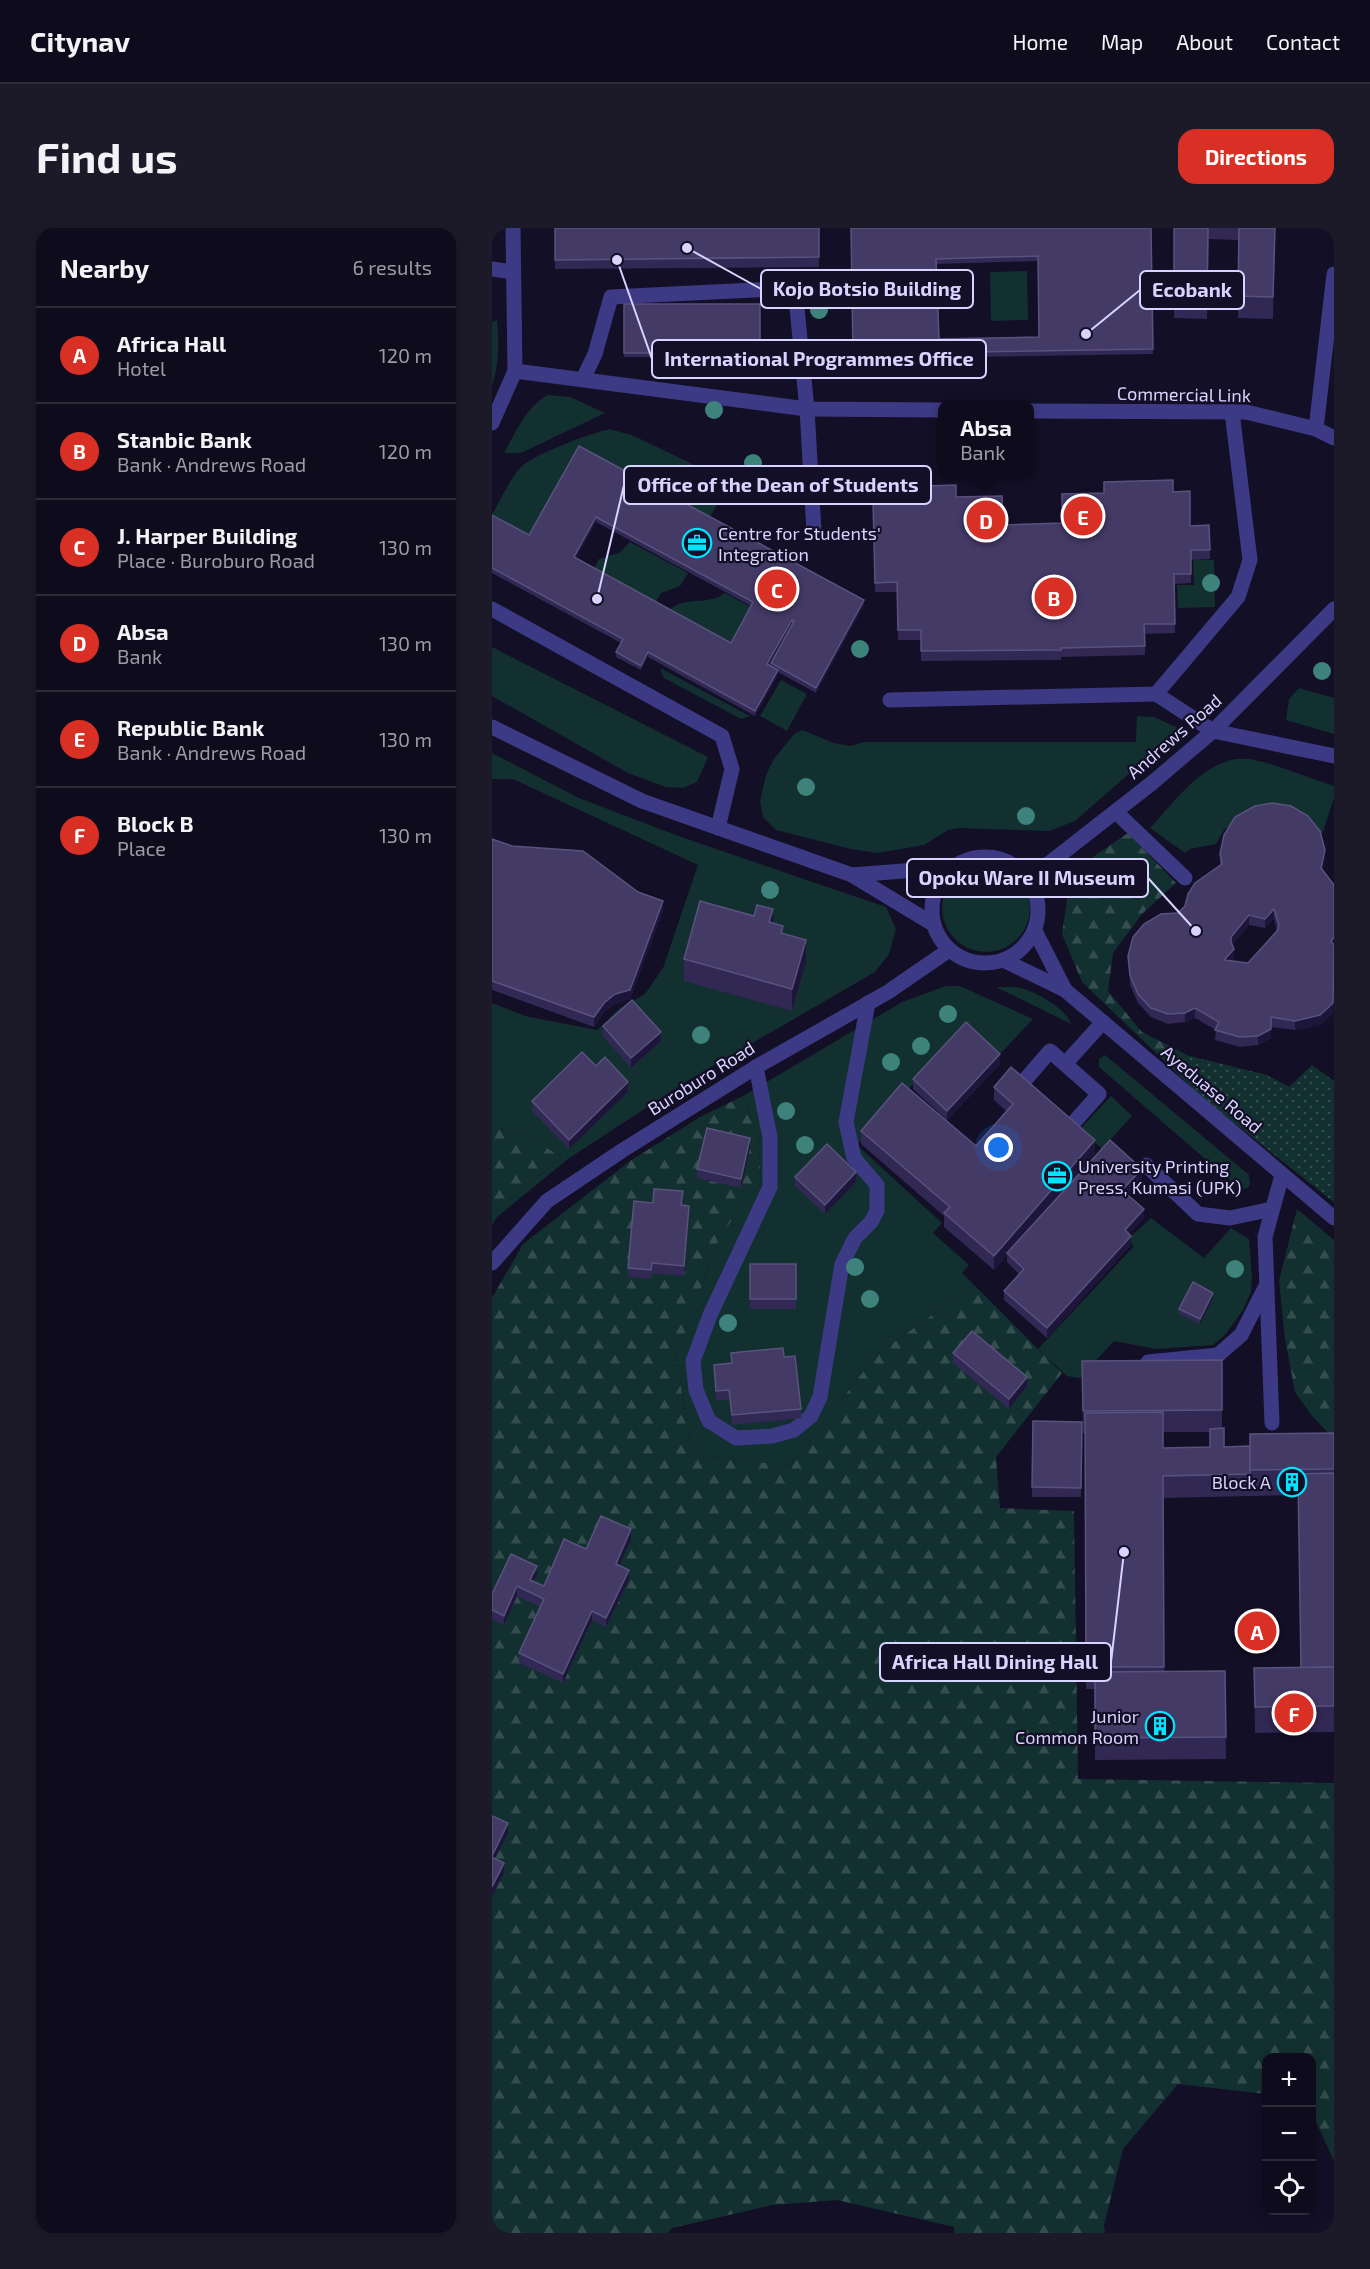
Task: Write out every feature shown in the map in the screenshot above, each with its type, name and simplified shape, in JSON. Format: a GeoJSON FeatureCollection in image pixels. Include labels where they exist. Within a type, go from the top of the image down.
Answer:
{"type":"FeatureCollection","features":[{"type":"Feature","properties":{"kind":"street"},"geometry":{"type":"LineString","coordinates":[[492,423],[515,370],[513,228]]}},
{"type":"Feature","properties":{"kind":"street"},"geometry":{"type":"LineString","coordinates":[[492,269],[513,272]]}},
{"type":"Feature","properties":{"kind":"street"},"geometry":{"type":"LineString","coordinates":[[1316,429],[1334,274]]}},
{"type":"Feature","properties":{"kind":"street"},"geometry":{"type":"LineString","coordinates":[[583,379],[595,354],[611,297],[795,288],[807,409],[814,532]]}},
{"type":"Feature","properties":{"kind":"street"},"geometry":{"type":"LineString","coordinates":[[515,370],[807,409],[938,410]]}},
{"type":"Feature","properties":{"kind":"street","name":"Commercial Link"},"geometry":{"type":"LineString","coordinates":[[1034,411],[1246,412],[1316,429],[1334,438]]}},
{"type":"Feature","properties":{"kind":"street"},"geometry":{"type":"LineString","coordinates":[[1156,694],[1238,597],[1250,560],[1232,412]]}},
{"type":"Feature","properties":{"kind":"street"},"geometry":{"type":"LineString","coordinates":[[492,609],[722,736],[732,769],[718,828]]}},
{"type":"Feature","properties":{"kind":"street","name":"Andrews Road"},"geometry":{"type":"LineString","coordinates":[[1029,879],[1116,812],[1213,730],[1334,609]]}},
{"type":"Feature","properties":{"kind":"street"},"geometry":{"type":"LineString","coordinates":[[890,700],[1156,694],[1213,730],[1334,756]]}},
{"type":"Feature","properties":{"kind":"street"},"geometry":{"type":"LineString","coordinates":[[492,727],[642,801],[852,875],[933,924]]}},
{"type":"Feature","properties":{"kind":"street"},"geometry":{"type":"LineString","coordinates":[[1116,812],[1185,878]]}},
{"type":"Feature","properties":{"kind":"street"},"geometry":{"type":"LineString","coordinates":[[986,857],[1002,860],[1017,867],[1029,879],[1038,904],[1038,918],[1035,931],[1022,949],[1003,960],[984,964],[966,960],[950,950],[940,938],[933,924],[932,908],[935,892],[943,878],[954,867],[969,860],[986,857]]}},
{"type":"Feature","properties":{"kind":"street"},"geometry":{"type":"LineString","coordinates":[[852,875],[954,867]]}},
{"type":"Feature","properties":{"kind":"street","name":"Ayeduase Road"},"geometry":{"type":"LineString","coordinates":[[1035,931],[1065,990]]}},
{"type":"Feature","properties":{"kind":"street","name":"Buroburo Road"},"geometry":{"type":"LineString","coordinates":[[492,1263],[547,1201],[623,1150],[756,1067],[888,992],[950,950]]}},
{"type":"Feature","properties":{"kind":"street","name":"Ayeduase Road"},"geometry":{"type":"LineString","coordinates":[[1003,960],[1065,990],[1334,1218]]}},
{"type":"Feature","properties":{"kind":"street"},"geometry":{"type":"LineString","coordinates":[[756,1067],[770,1137],[770,1187],[710,1315],[693,1361],[696,1390],[709,1421],[736,1438],[772,1436],[794,1430],[810,1416],[820,1397],[842,1264],[855,1238],[871,1222],[877,1211],[877,1185],[854,1158],[846,1122],[868,1003]]}},
{"type":"Feature","properties":{"kind":"street"},"geometry":{"type":"LineString","coordinates":[[1065,1064],[1103,1022]]}},
{"type":"Feature","properties":{"kind":"street"},"geometry":{"type":"LineString","coordinates":[[1025,1080],[1050,1051],[1099,1094],[1076,1120]]}},
{"type":"Feature","properties":{"kind":"street"},"geometry":{"type":"LineString","coordinates":[[1146,1165],[1198,1214],[1230,1218],[1272,1209]]}},
{"type":"Feature","properties":{"kind":"street"},"geometry":{"type":"LineString","coordinates":[[1272,1423],[1264,1237],[1282,1175]]}},
{"type":"Feature","properties":{"kind":"street"},"geometry":{"type":"LineString","coordinates":[[1148,1362],[1218,1355],[1241,1335],[1267,1286]]}},
{"type":"Feature","properties":{"kind":"green space"},"geometry":{"type":"Polygon","coordinates":[[[1027,271],[1028,320],[991,321],[990,272],[1027,271]]]}},
{"type":"Feature","properties":{"kind":"green space"},"geometry":{"type":"Polygon","coordinates":[[[497,320],[498,354],[492,386],[492,322],[497,320]]]}},
{"type":"Feature","properties":{"kind":"green space"},"geometry":{"type":"Polygon","coordinates":[[[548,395],[570,397],[605,413],[521,453],[504,453],[528,413],[548,395]]]}},
{"type":"Feature","properties":{"kind":"green space"},"geometry":{"type":"Polygon","coordinates":[[[610,429],[634,436],[730,482],[710,517],[579,446],[529,536],[492,515],[505,490],[521,467],[538,456],[563,445],[610,429]]]}},
{"type":"Feature","properties":{"kind":"green space"},"geometry":{"type":"Polygon","coordinates":[[[630,542],[688,573],[680,586],[661,593],[654,605],[593,571],[599,559],[619,553],[630,542]]]}},
{"type":"Feature","properties":{"kind":"green space"},"geometry":{"type":"Polygon","coordinates":[[[1193,560],[1214,560],[1215,607],[1178,608],[1177,585],[1194,585],[1193,560]]]}},
{"type":"Feature","properties":{"kind":"green space"},"geometry":{"type":"Polygon","coordinates":[[[725,593],[751,607],[730,646],[668,612],[681,603],[711,599],[725,593]]]}},
{"type":"Feature","properties":{"kind":"green space"},"geometry":{"type":"Polygon","coordinates":[[[492,647],[708,757],[697,782],[683,788],[666,787],[628,773],[492,696],[492,647]]]}},
{"type":"Feature","properties":{"kind":"green space"},"geometry":{"type":"Polygon","coordinates":[[[660,668],[750,716],[741,719],[664,678],[660,668]]]}},
{"type":"Feature","properties":{"kind":"green space"},"geometry":{"type":"Polygon","coordinates":[[[781,680],[807,694],[787,731],[760,716],[781,680]]]}},
{"type":"Feature","properties":{"kind":"green space"},"geometry":{"type":"Polygon","coordinates":[[[1299,688],[1334,698],[1334,734],[1286,720],[1289,699],[1299,688]]]}},
{"type":"Feature","properties":{"kind":"green space"},"geometry":{"type":"Polygon","coordinates":[[[1137,716],[1154,717],[1180,729],[1075,821],[1049,831],[958,828],[948,830],[924,845],[877,853],[851,849],[776,830],[763,817],[760,801],[766,775],[774,759],[794,734],[802,730],[834,743],[850,746],[864,742],[1136,742],[1137,716]]]}},
{"type":"Feature","properties":{"kind":"green space"},"geometry":{"type":"Polygon","coordinates":[[[492,753],[579,798],[681,837],[886,907],[896,929],[889,954],[875,972],[687,1081],[568,1159],[497,1217],[492,1225],[492,1214],[562,1157],[535,1141],[492,1126],[492,1003],[525,1016],[597,1030],[620,1008],[645,994],[663,968],[698,865],[513,779],[492,779],[492,753]]]}},
{"type":"Feature","properties":{"kind":"green space"},"geometry":{"type":"Polygon","coordinates":[[[1251,759],[1334,786],[1334,798],[1322,835],[1315,828],[1241,817],[1224,830],[1216,844],[1190,849],[1185,853],[1150,828],[1185,789],[1205,772],[1231,760],[1251,759]]]}},
{"type":"Feature","properties":{"kind":"green space"},"geometry":{"type":"Polygon","coordinates":[[[1128,833],[1176,883],[1142,914],[1113,953],[1108,991],[1142,1032],[1189,1056],[1266,1075],[1290,1087],[1334,1202],[1203,1098],[1082,982],[1062,934],[1071,872],[1128,833]]]}},
{"type":"Feature","properties":{"kind":"green space"},"geometry":{"type":"Polygon","coordinates":[[[977,864],[995,864],[1011,871],[1023,883],[1030,899],[1030,917],[1023,933],[1011,945],[995,952],[977,952],[961,945],[949,933],[942,917],[942,899],[949,883],[961,871],[977,864]]]}},
{"type":"Feature","properties":{"kind":"green space"},"geometry":{"type":"Polygon","coordinates":[[[946,986],[960,986],[1033,1019],[999,1055],[968,1024],[857,1145],[942,1223],[933,1233],[969,1265],[962,1273],[974,1285],[876,1355],[790,1466],[692,1454],[676,1357],[720,1236],[761,1183],[758,1134],[743,1096],[902,1002],[946,986]]]}},
{"type":"Feature","properties":{"kind":"green space"},"geometry":{"type":"Polygon","coordinates":[[[996,987],[1018,987],[1035,993],[1064,1013],[1071,1024],[996,987]]]}},
{"type":"Feature","properties":{"kind":"green space"},"geometry":{"type":"Polygon","coordinates":[[[1105,1055],[1249,1175],[1248,1188],[1240,1189],[1099,1067],[1099,1059],[1105,1055]]]}},
{"type":"Feature","properties":{"kind":"green space"},"geometry":{"type":"Polygon","coordinates":[[[1189,1056],[1266,1075],[1289,1087],[1312,1065],[1334,1081],[1334,1202],[1203,1098],[1177,1073],[1189,1056]]]}},
{"type":"Feature","properties":{"kind":"green space"},"geometry":{"type":"Polygon","coordinates":[[[743,1096],[758,1134],[761,1183],[720,1236],[676,1357],[692,1454],[790,1466],[876,1355],[974,1285],[1062,1373],[996,1457],[1000,1508],[1074,1511],[1078,1779],[1334,1783],[1334,2161],[1316,2122],[1316,2053],[1262,2053],[1262,2094],[1178,2084],[1123,2149],[1104,2225],[1105,2233],[954,2233],[954,2227],[837,2200],[773,2205],[672,2228],[668,2233],[492,2233],[492,1298],[523,1244],[630,1161],[700,1117],[743,1096]]]}},
{"type":"Feature","properties":{"kind":"green space"},"geometry":{"type":"Polygon","coordinates":[[[1111,1096],[1132,1116],[1102,1149],[1080,1129],[1111,1096]]]}},
{"type":"Feature","properties":{"kind":"green space"},"geometry":{"type":"Polygon","coordinates":[[[492,1126],[535,1141],[562,1157],[492,1214],[492,1126]]]}},
{"type":"Feature","properties":{"kind":"green space"},"geometry":{"type":"Polygon","coordinates":[[[1297,1209],[1334,1240],[1334,1439],[1312,1416],[1295,1392],[1285,1339],[1279,1281],[1297,1209]]]}},
{"type":"Feature","properties":{"kind":"green space"},"geometry":{"type":"Polygon","coordinates":[[[1151,1218],[1204,1258],[1231,1228],[1249,1239],[1251,1292],[1243,1310],[1225,1335],[1213,1345],[1156,1349],[1114,1341],[1080,1378],[1067,1376],[1038,1349],[1134,1246],[1128,1239],[1151,1218]]]}},
{"type":"Feature","properties":{"kind":"building"},"geometry":{"type":"Polygon","coordinates":[[[555,228],[819,228],[819,257],[555,260],[555,228]]]}},
{"type":"Feature","properties":{"kind":"building"},"geometry":{"type":"Polygon","coordinates":[[[851,228],[1151,228],[1153,349],[853,354],[851,228]],[[1038,256],[936,259],[939,339],[1039,337],[1038,256]]]}},
{"type":"Feature","properties":{"kind":"building"},"geometry":{"type":"Polygon","coordinates":[[[1174,228],[1208,228],[1207,297],[1174,296],[1174,228]]]}},
{"type":"Feature","properties":{"kind":"building"},"geometry":{"type":"Polygon","coordinates":[[[1239,228],[1275,228],[1273,297],[1238,296],[1239,228]]]}},
{"type":"Feature","properties":{"kind":"building"},"geometry":{"type":"Polygon","coordinates":[[[624,304],[760,304],[760,353],[624,353],[624,304]]]}},
{"type":"Feature","properties":{"kind":"building"},"geometry":{"type":"Polygon","coordinates":[[[579,446],[864,600],[816,688],[771,663],[794,621],[792,620],[767,664],[778,670],[755,711],[648,652],[641,666],[616,652],[623,639],[492,568],[492,515],[529,535],[579,446]],[[596,517],[574,557],[731,643],[753,602],[596,517]]]}},
{"type":"Feature","properties":{"kind":"building"},"geometry":{"type":"Polygon","coordinates":[[[1173,480],[1173,492],[1190,491],[1190,526],[1209,525],[1210,550],[1191,550],[1191,574],[1174,574],[1175,624],[1144,624],[1145,646],[1061,648],[1061,650],[921,651],[921,630],[898,630],[897,582],[875,583],[873,499],[891,498],[891,487],[956,485],[956,497],[1002,496],[1003,525],[1062,523],[1062,494],[1104,493],[1104,482],[1173,480]]]}},
{"type":"Feature","properties":{"kind":"building"},"geometry":{"type":"Polygon","coordinates":[[[1272,803],[1291,806],[1308,816],[1320,831],[1325,850],[1321,868],[1334,885],[1334,937],[1331,942],[1334,944],[1333,1003],[1320,1015],[1295,1021],[1271,1017],[1271,1029],[1258,1036],[1240,1037],[1215,1030],[1219,1022],[1195,1008],[1185,1013],[1168,1014],[1151,1008],[1138,994],[1130,975],[1128,956],[1133,937],[1144,924],[1161,914],[1178,913],[1185,906],[1188,894],[1195,883],[1222,864],[1220,854],[1224,835],[1235,817],[1255,806],[1272,803]],[[1274,909],[1265,919],[1249,915],[1231,937],[1234,949],[1224,960],[1248,963],[1277,931],[1279,925],[1274,909]]]}},
{"type":"Feature","properties":{"kind":"building"},"geometry":{"type":"Polygon","coordinates":[[[492,839],[512,846],[583,851],[638,892],[663,901],[630,990],[615,994],[604,1003],[594,1017],[492,981],[492,839]]]}},
{"type":"Feature","properties":{"kind":"building"},"geometry":{"type":"Polygon","coordinates":[[[700,901],[754,916],[757,905],[773,909],[769,922],[783,926],[781,933],[806,940],[792,989],[684,959],[700,901]]]}},
{"type":"Feature","properties":{"kind":"building"},"geometry":{"type":"Polygon","coordinates":[[[632,1000],[661,1032],[631,1058],[603,1026],[632,1000]]]}},
{"type":"Feature","properties":{"kind":"building"},"geometry":{"type":"Polygon","coordinates":[[[966,1022],[1000,1054],[947,1111],[913,1079],[966,1022]]]}},
{"type":"Feature","properties":{"kind":"building"},"geometry":{"type":"Polygon","coordinates":[[[582,1052],[596,1066],[605,1057],[628,1082],[569,1140],[532,1101],[582,1052]]]}},
{"type":"Feature","properties":{"kind":"building"},"geometry":{"type":"Polygon","coordinates":[[[1011,1067],[1095,1140],[994,1256],[944,1213],[950,1207],[861,1131],[902,1083],[976,1146],[1013,1104],[994,1087],[1011,1067]]]}},
{"type":"Feature","properties":{"kind":"building"},"geometry":{"type":"Polygon","coordinates":[[[707,1128],[750,1138],[741,1179],[697,1169],[707,1128]]]}},
{"type":"Feature","properties":{"kind":"building"},"geometry":{"type":"Polygon","coordinates":[[[1110,1140],[1142,1169],[1122,1190],[1144,1209],[1125,1230],[1131,1236],[1047,1328],[1004,1291],[1024,1269],[1007,1253],[1110,1140]]]}},
{"type":"Feature","properties":{"kind":"building"},"geometry":{"type":"Polygon","coordinates":[[[827,1144],[856,1172],[825,1205],[795,1177],[827,1144]]]}},
{"type":"Feature","properties":{"kind":"building"},"geometry":{"type":"Polygon","coordinates":[[[654,1189],[683,1191],[681,1205],[689,1206],[684,1266],[652,1263],[651,1270],[628,1268],[634,1201],[653,1203],[654,1189]]]}},
{"type":"Feature","properties":{"kind":"building"},"geometry":{"type":"Polygon","coordinates":[[[750,1264],[796,1264],[796,1299],[750,1299],[750,1264]]]}},
{"type":"Feature","properties":{"kind":"building"},"geometry":{"type":"Polygon","coordinates":[[[1193,1282],[1213,1293],[1200,1319],[1179,1309],[1193,1282]]]}},
{"type":"Feature","properties":{"kind":"building"},"geometry":{"type":"Polygon","coordinates":[[[972,1331],[1027,1377],[1009,1399],[953,1353],[972,1331]]]}},
{"type":"Feature","properties":{"kind":"building"},"geometry":{"type":"Polygon","coordinates":[[[783,1348],[784,1357],[795,1356],[801,1409],[732,1415],[729,1390],[716,1391],[714,1365],[732,1363],[731,1353],[783,1348]]]}},
{"type":"Feature","properties":{"kind":"building"},"geometry":{"type":"Polygon","coordinates":[[[1222,1360],[1222,1410],[1083,1411],[1082,1361],[1222,1360]]]}},
{"type":"Feature","properties":{"kind":"building"},"geometry":{"type":"Polygon","coordinates":[[[1163,1412],[1163,1448],[1210,1447],[1210,1429],[1224,1428],[1224,1447],[1250,1446],[1250,1474],[1163,1476],[1164,1667],[1086,1667],[1085,1413],[1163,1412]]]}},
{"type":"Feature","properties":{"kind":"building"},"geometry":{"type":"Polygon","coordinates":[[[1033,1421],[1082,1422],[1081,1488],[1032,1487],[1033,1421]]]}},
{"type":"Feature","properties":{"kind":"building"},"geometry":{"type":"Polygon","coordinates":[[[1334,1433],[1334,1469],[1250,1470],[1250,1434],[1334,1433]]]}},
{"type":"Feature","properties":{"kind":"building"},"geometry":{"type":"Polygon","coordinates":[[[1334,1473],[1334,1667],[1301,1668],[1298,1474],[1334,1473]]]}},
{"type":"Feature","properties":{"kind":"building"},"geometry":{"type":"Polygon","coordinates":[[[601,1516],[631,1529],[616,1564],[629,1570],[606,1618],[592,1611],[563,1674],[519,1653],[544,1599],[517,1586],[504,1616],[492,1610],[492,1594],[511,1554],[537,1566],[530,1580],[544,1586],[564,1539],[586,1549],[601,1516]]]}},
{"type":"Feature","properties":{"kind":"building"},"geometry":{"type":"Polygon","coordinates":[[[1334,1667],[1334,1706],[1255,1707],[1254,1668],[1334,1667]]]}},
{"type":"Feature","properties":{"kind":"building","name":"Junior Common Room"},"geometry":{"type":"Polygon","coordinates":[[[1225,1671],[1226,1737],[1095,1738],[1095,1672],[1225,1671]]]}},
{"type":"Feature","properties":{"kind":"building"},"geometry":{"type":"Polygon","coordinates":[[[492,1816],[508,1823],[492,1856],[492,1816]]]}},
{"type":"Feature","properties":{"kind":"building"},"geometry":{"type":"Polygon","coordinates":[[[492,1857],[504,1863],[492,1887],[492,1857]]]}},
{"type":"Feature","properties":{"kind":"place","name":"Kojo Botsio Building"},"geometry":{"type":"Point","coordinates":[687,248]}},
{"type":"Feature","properties":{"kind":"place","name":"International Programmes Office"},"geometry":{"type":"Point","coordinates":[617,260]}},
{"type":"Feature","properties":{"kind":"place","name":"Ecobank"},"geometry":{"type":"Point","coordinates":[1086,334]}},
{"type":"Feature","properties":{"kind":"place","name":"Republic Bank"},"geometry":{"type":"Point","coordinates":[1083,516]}},
{"type":"Feature","properties":{"kind":"place","name":"Absa"},"geometry":{"type":"Point","coordinates":[986,520]}},
{"type":"Feature","properties":{"kind":"place","name":"Centre for Students' Integration"},"geometry":{"type":"Point","coordinates":[697,543]}},
{"type":"Feature","properties":{"kind":"place","name":"J. Harper Building"},"geometry":{"type":"Point","coordinates":[777,589]}},
{"type":"Feature","properties":{"kind":"place","name":"Stanbic Bank"},"geometry":{"type":"Point","coordinates":[1054,597]}},
{"type":"Feature","properties":{"kind":"place","name":"Office of the Dean of Students"},"geometry":{"type":"Point","coordinates":[597,599]}},
{"type":"Feature","properties":{"kind":"place","name":"Opoku Ware II Museum"},"geometry":{"type":"Point","coordinates":[1196,931]}},
{"type":"Feature","properties":{"kind":"place","name":"University Printing Press, Kumasi (UPK)"},"geometry":{"type":"Point","coordinates":[1057,1176]}},
{"type":"Feature","properties":{"kind":"place","name":"Block A"},"geometry":{"type":"Point","coordinates":[1292,1482]}},
{"type":"Feature","properties":{"kind":"place","name":"Africa Hall Dining Hall"},"geometry":{"type":"Point","coordinates":[1124,1552]}},
{"type":"Feature","properties":{"kind":"place","name":"Africa Hall"},"geometry":{"type":"Point","coordinates":[1257,1631]}},
{"type":"Feature","properties":{"kind":"place","name":"Block B"},"geometry":{"type":"Point","coordinates":[1294,1713]}},
{"type":"Feature","properties":{"kind":"place","name":"Junior Common Room"},"geometry":{"type":"Point","coordinates":[1160,1726]}}]}
